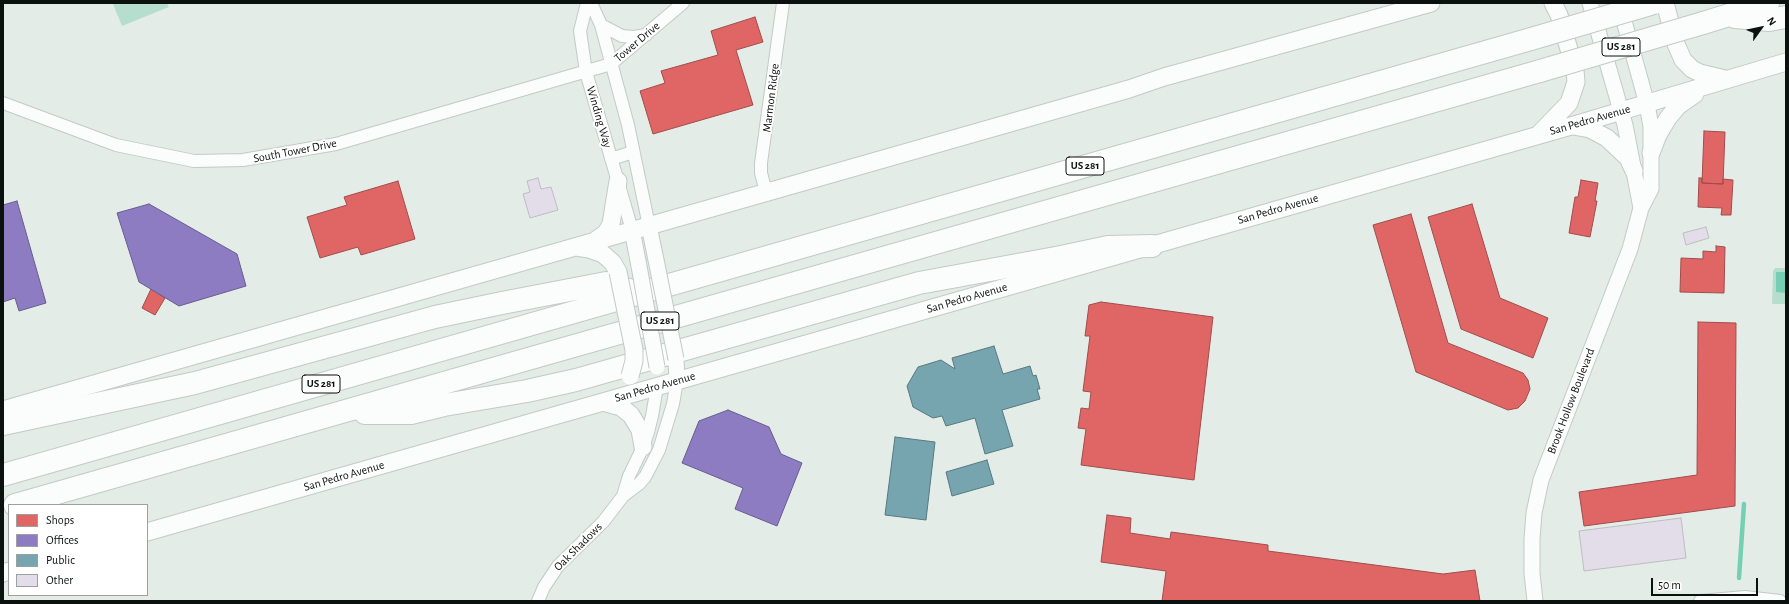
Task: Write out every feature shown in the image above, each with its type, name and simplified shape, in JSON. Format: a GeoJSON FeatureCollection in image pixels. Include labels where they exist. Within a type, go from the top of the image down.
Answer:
{"type":"FeatureCollection","features":[{"type":"Feature","properties":{"kind":"highway","name":"US 281"},"geometry":{"type":"LineString","coordinates":[[3,475],[1654,3]]}},
{"type":"Feature","properties":{"kind":"highway","name":"US 281"},"geometry":{"type":"LineString","coordinates":[[19,504],[1540,70],[1768,3]]}},
{"type":"Feature","properties":{"kind":"highway"},"geometry":{"type":"LineString","coordinates":[[1724,16],[1769,20],[1786,17]]}},
{"type":"Feature","properties":{"kind":"highway"},"geometry":{"type":"LineString","coordinates":[[336,414],[412,413],[444,405],[513,394],[576,380],[924,282],[1062,258],[1108,246],[1152,246]]}},
{"type":"Feature","properties":{"kind":"highway"},"geometry":{"type":"LineString","coordinates":[[3,424],[195,383],[435,317],[502,303],[606,283],[639,293]]}},
{"type":"Feature","properties":{"kind":"main road"},"geometry":{"type":"LineString","coordinates":[[3,410],[1129,89],[1164,77],[1431,3]]}},
{"type":"Feature","properties":{"kind":"main road"},"geometry":{"type":"LineString","coordinates":[[1539,135],[1569,103],[1576,82],[1575,70],[1559,15],[1553,3]]}},
{"type":"Feature","properties":{"kind":"main road"},"geometry":{"type":"LineString","coordinates":[[1665,3],[1678,50],[1686,63],[1700,74],[1728,80]]}},
{"type":"Feature","properties":{"kind":"main road","name":"San Pedro Avenue"},"geometry":{"type":"LineString","coordinates":[[148,532],[1571,126],[1786,62]]}},
{"type":"Feature","properties":{"kind":"main road"},"geometry":{"type":"LineString","coordinates":[[1652,153],[1661,128],[1668,118],[1688,98],[1708,86]]}},
{"type":"Feature","properties":{"kind":"main road"},"geometry":{"type":"LineString","coordinates":[[1571,126],[1590,129],[1607,138],[1628,158],[1634,171]]}},
{"type":"Feature","properties":{"kind":"main road"},"geometry":{"type":"LineString","coordinates":[[595,241],[609,229],[618,181]]}},
{"type":"Feature","properties":{"kind":"main road"},"geometry":{"type":"LineString","coordinates":[[573,247],[589,249],[603,254],[618,272],[634,350],[634,365],[630,376],[623,386],[606,401],[622,407],[631,415],[640,430],[643,447]]}},
{"type":"Feature","properties":{"kind":"street","name":"Winding Way"},"geometry":{"type":"LineString","coordinates":[[587,3],[580,31],[586,72],[632,230]]}},
{"type":"Feature","properties":{"kind":"street","name":"Winding Way"},"geometry":{"type":"LineString","coordinates":[[591,3],[601,25],[628,125],[649,226]]}},
{"type":"Feature","properties":{"kind":"street","name":"Tower Drive"},"geometry":{"type":"LineString","coordinates":[[586,72],[611,64],[683,3]]}},
{"type":"Feature","properties":{"kind":"street","name":"Marmon Ridge"},"geometry":{"type":"LineString","coordinates":[[766,192],[761,173],[761,163],[783,3]]}},
{"type":"Feature","properties":{"kind":"street","name":"Brook Hollow Boulevard"},"geometry":{"type":"LineString","coordinates":[[1590,3],[1622,111],[1632,155],[1641,208]]}},
{"type":"Feature","properties":{"kind":"street","name":"Brook Hollow Boulevard"},"geometry":{"type":"LineString","coordinates":[[1535,601],[1532,573],[1532,539],[1534,513],[1540,480],[1630,249],[1641,208],[1651,189],[1652,153],[1647,104],[1619,3]]}},
{"type":"Feature","properties":{"kind":"street"},"geometry":{"type":"LineString","coordinates":[[601,25],[622,36],[634,37],[646,34]]}},
{"type":"Feature","properties":{"kind":"street","name":"South Tower Drive"},"geometry":{"type":"LineString","coordinates":[[3,103],[116,145],[194,161],[243,160],[336,144],[586,72]]}},
{"type":"Feature","properties":{"kind":"street"},"geometry":{"type":"LineString","coordinates":[[611,159],[633,152]]}},
{"type":"Feature","properties":{"kind":"street"},"geometry":{"type":"LineString","coordinates":[[649,226],[676,359],[677,381]]}},
{"type":"Feature","properties":{"kind":"street"},"geometry":{"type":"LineString","coordinates":[[632,230],[658,367],[656,386]]}},
{"type":"Feature","properties":{"kind":"street","name":"Oak Shadows"},"geometry":{"type":"LineString","coordinates":[[538,601],[546,584],[558,566],[603,522],[623,496],[639,484],[645,477],[659,450],[673,404],[677,381]]}},
{"type":"Feature","properties":{"kind":"street","name":"Oak Shadows"},"geometry":{"type":"LineString","coordinates":[[623,496],[629,476],[643,447],[652,416],[656,386]]}},
{"type":"Feature","properties":{"kind":"street"},"geometry":{"type":"LineString","coordinates":[[1700,601],[1745,597],[1780,601]]}},
{"type":"Feature","properties":{"kind":"shaded area"},"geometry":{"type":"Polygon","coordinates":[[[167,3],[169,7],[122,26],[113,4],[167,3]]]}},
{"type":"Feature","properties":{"kind":"shaded area"},"geometry":{"type":"Polygon","coordinates":[[[1775,268],[1786,268],[1786,304],[1772,304],[1773,271],[1775,268]]]}},
{"type":"Feature","properties":{"kind":"shaded area"},"geometry":{"type":"Polygon","coordinates":[[[1776,272],[1786,272],[1786,293],[1776,292],[1776,272]]]}},
{"type":"Feature","properties":{"kind":"building: Shops"},"geometry":{"type":"Polygon","coordinates":[[[755,17],[763,42],[736,50],[753,105],[653,134],[640,91],[665,83],[661,71],[718,55],[711,31],[755,17]]]}},
{"type":"Feature","properties":{"kind":"building: Shops"},"geometry":{"type":"Polygon","coordinates":[[[1704,131],[1725,132],[1723,184],[1702,183],[1704,131]]]}},
{"type":"Feature","properties":{"kind":"building: Shops"},"geometry":{"type":"Polygon","coordinates":[[[1699,178],[1702,178],[1702,183],[1723,184],[1723,179],[1733,180],[1731,215],[1721,215],[1722,208],[1698,207],[1699,178]]]}},
{"type":"Feature","properties":{"kind":"building: Shops"},"geometry":{"type":"Polygon","coordinates":[[[1581,180],[1598,183],[1595,201],[1597,201],[1590,237],[1569,233],[1575,197],[1578,197],[1581,180]]]}},
{"type":"Feature","properties":{"kind":"building: Shops"},"geometry":{"type":"Polygon","coordinates":[[[398,181],[415,239],[361,255],[358,247],[320,258],[307,217],[347,205],[344,197],[398,181]]]}},
{"type":"Feature","properties":{"kind":"building: Shops"},"geometry":{"type":"Polygon","coordinates":[[[1472,204],[1500,298],[1548,318],[1533,358],[1461,329],[1428,217],[1472,204]]]}},
{"type":"Feature","properties":{"kind":"building: Shops"},"geometry":{"type":"Polygon","coordinates":[[[1411,214],[1448,343],[1523,373],[1528,380],[1530,389],[1525,401],[1518,408],[1508,410],[1416,372],[1373,225],[1411,214]]]}},
{"type":"Feature","properties":{"kind":"building: Shops"},"geometry":{"type":"Polygon","coordinates":[[[1716,246],[1725,247],[1724,293],[1680,292],[1681,258],[1703,259],[1703,251],[1716,252],[1716,246]]]}},
{"type":"Feature","properties":{"kind":"building: Shops"},"geometry":{"type":"Polygon","coordinates":[[[151,289],[165,298],[155,315],[142,308],[151,289]]]}},
{"type":"Feature","properties":{"kind":"building: Shops"},"geometry":{"type":"Polygon","coordinates":[[[1101,302],[1213,317],[1194,480],[1081,465],[1086,429],[1078,428],[1081,408],[1089,409],[1091,392],[1083,391],[1090,336],[1085,336],[1089,305],[1101,302]]]}},
{"type":"Feature","properties":{"kind":"building: Shops"},"geometry":{"type":"Polygon","coordinates":[[[1698,322],[1736,323],[1735,506],[1584,526],[1579,492],[1697,475],[1698,322]]]}},
{"type":"Feature","properties":{"kind":"building: Shops"},"geometry":{"type":"Polygon","coordinates":[[[1107,515],[1131,518],[1130,533],[1170,539],[1171,532],[1268,545],[1268,551],[1443,574],[1475,570],[1480,601],[1162,601],[1166,571],[1101,562],[1107,515]]]}},
{"type":"Feature","properties":{"kind":"building: Offices"},"geometry":{"type":"Polygon","coordinates":[[[17,201],[46,303],[19,311],[15,298],[3,302],[3,205],[17,201]]]}},
{"type":"Feature","properties":{"kind":"building: Offices"},"geometry":{"type":"Polygon","coordinates":[[[149,204],[237,254],[246,286],[179,306],[139,282],[117,213],[149,204]]]}},
{"type":"Feature","properties":{"kind":"building: Offices"},"geometry":{"type":"Polygon","coordinates":[[[728,410],[769,427],[781,454],[802,463],[777,526],[735,509],[743,488],[682,463],[699,421],[728,410]]]}},
{"type":"Feature","properties":{"kind":"building: Public"},"geometry":{"type":"Polygon","coordinates":[[[994,346],[1003,374],[1030,366],[1033,376],[1036,375],[1040,389],[1037,389],[1040,399],[1002,410],[1013,446],[985,454],[975,418],[946,426],[942,416],[933,418],[913,407],[907,386],[918,367],[941,360],[955,369],[952,358],[994,346]]]}},
{"type":"Feature","properties":{"kind":"building: Public"},"geometry":{"type":"Polygon","coordinates":[[[895,437],[935,442],[926,520],[885,515],[895,437]]]}},
{"type":"Feature","properties":{"kind":"building: Public"},"geometry":{"type":"Polygon","coordinates":[[[987,460],[994,484],[952,496],[946,472],[987,460]]]}},
{"type":"Feature","properties":{"kind":"building: Other"},"geometry":{"type":"Polygon","coordinates":[[[538,178],[541,189],[551,187],[558,210],[530,218],[523,194],[530,192],[527,181],[538,178]]]}},
{"type":"Feature","properties":{"kind":"building: Other"},"geometry":{"type":"Polygon","coordinates":[[[1706,227],[1709,238],[1686,245],[1683,233],[1706,227]]]}},
{"type":"Feature","properties":{"kind":"building: Other"},"geometry":{"type":"Polygon","coordinates":[[[1681,518],[1686,558],[1584,571],[1579,531],[1681,518]]]}},
{"type":"Feature","properties":{"kind":"waterway"},"geometry":{"type":"LineString","coordinates":[[1739,578],[1744,504]]}}]}
